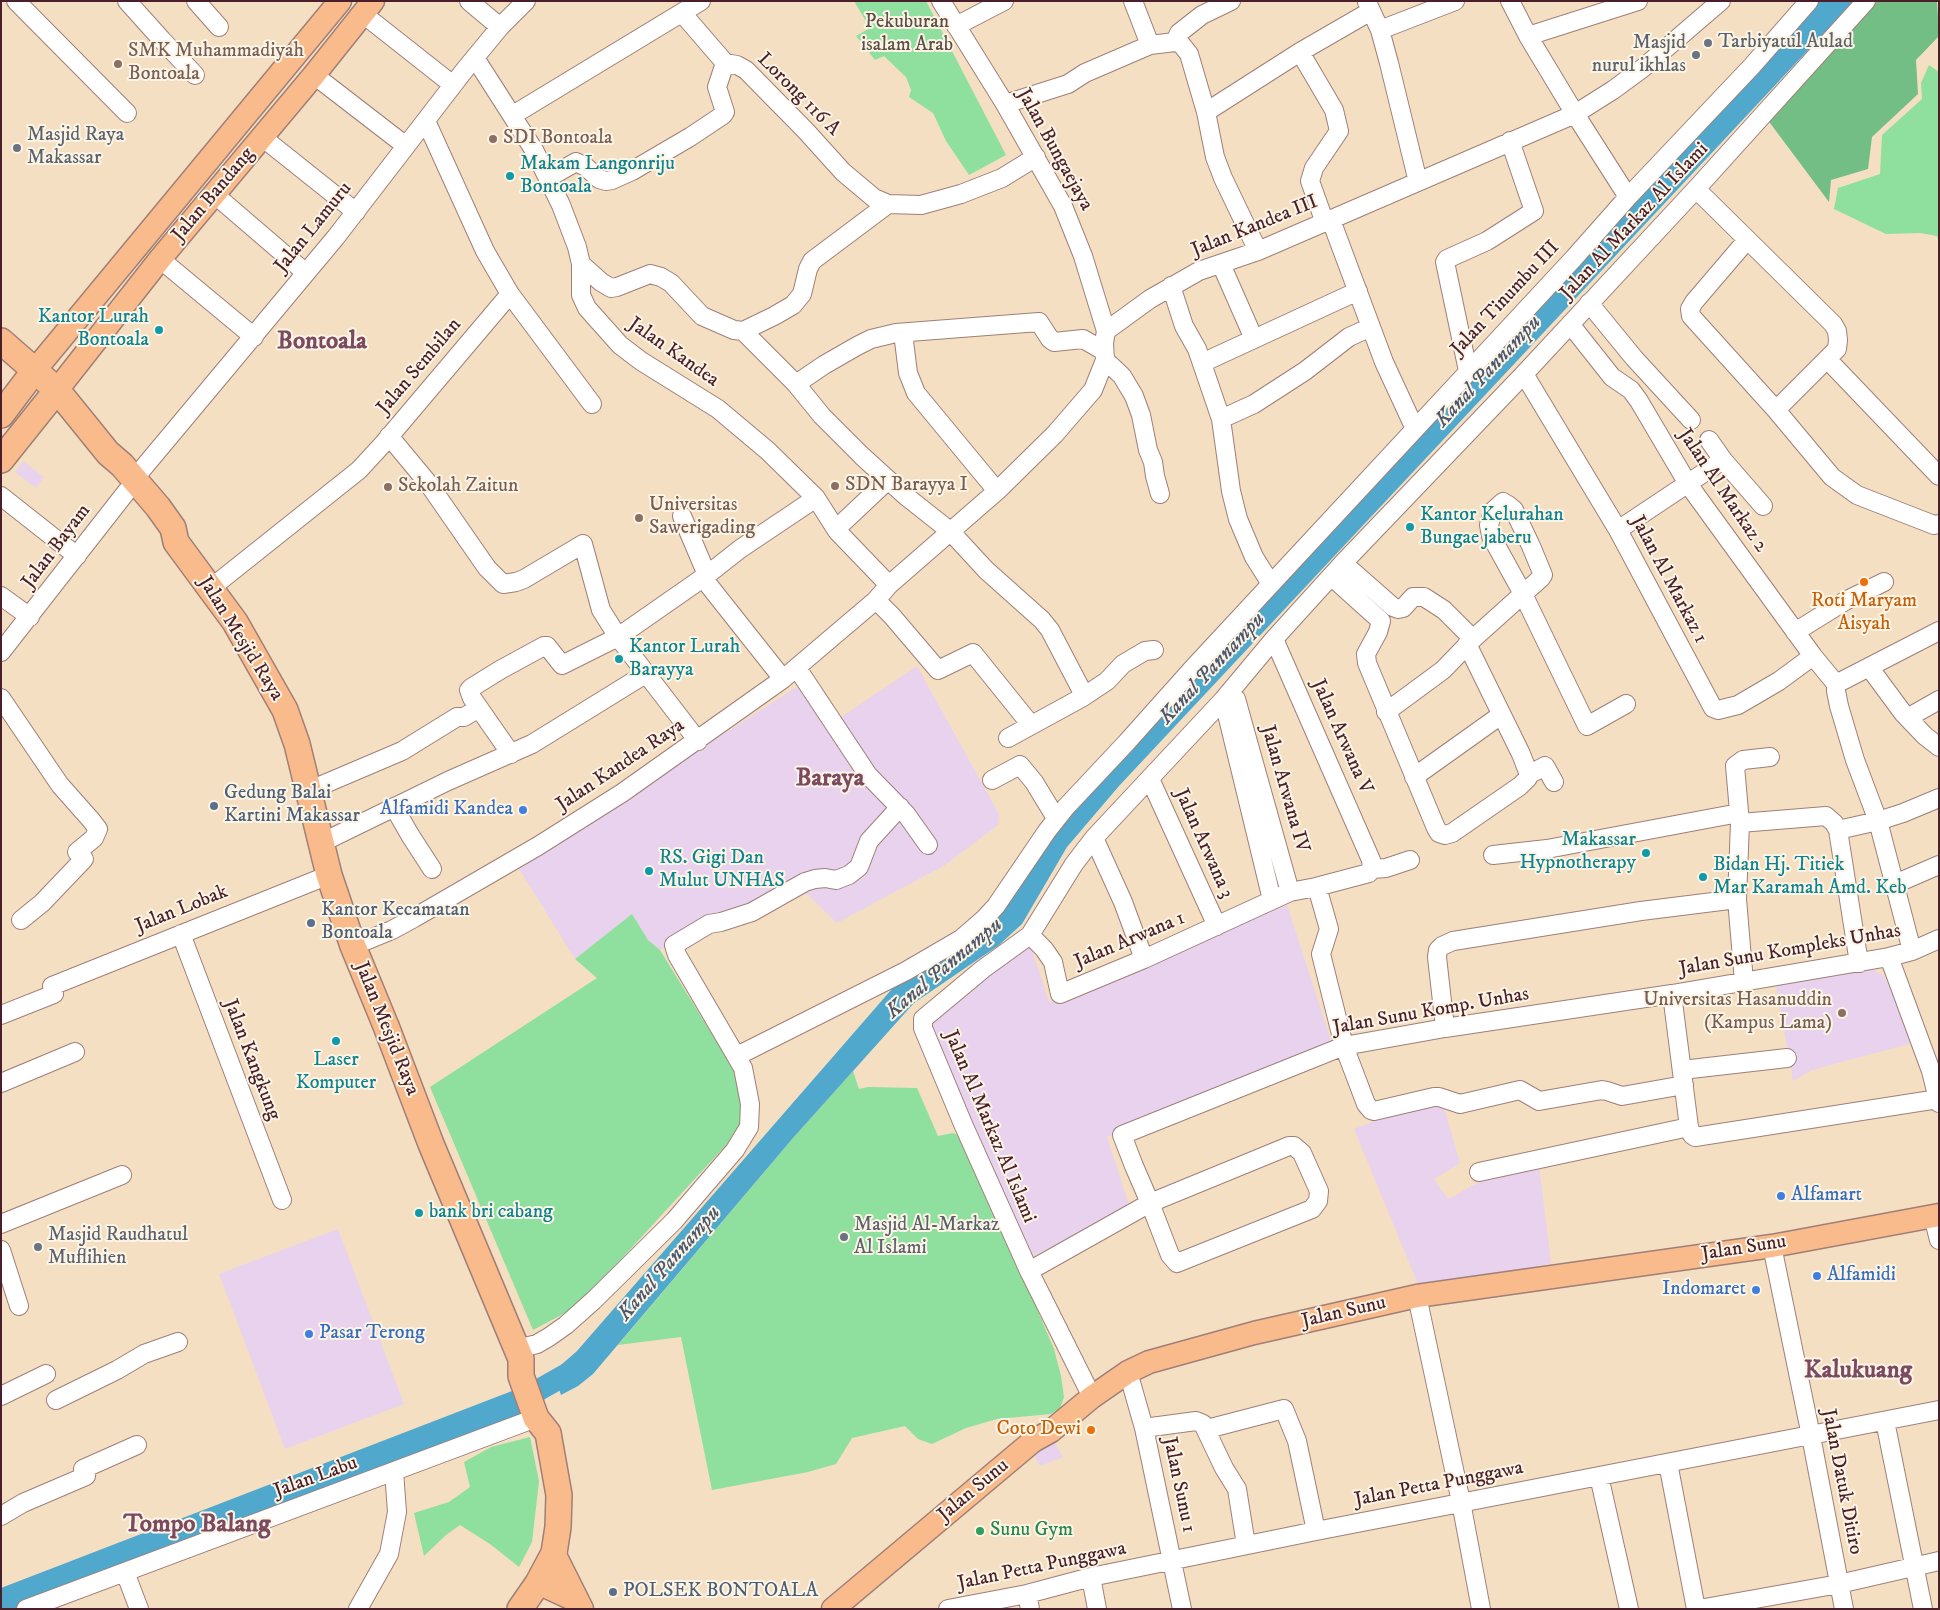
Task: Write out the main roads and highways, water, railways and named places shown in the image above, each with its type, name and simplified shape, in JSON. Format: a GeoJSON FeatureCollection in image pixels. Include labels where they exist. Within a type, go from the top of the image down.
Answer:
{"type":"FeatureCollection","features":[{"type":"Feature","properties":{"kind":"highway","name":"Jalan Mesjid Raya"},"geometry":{"type":"LineString","coordinates":[[1,341],[56,390],[108,453],[122,465],[130,485],[173,528],[176,542],[250,647],[285,710],[296,744],[329,875],[353,946],[431,1144],[533,1392],[559,1495],[558,1527],[554,1553],[538,1583],[520,1609]]}},
{"type":"Feature","properties":{"kind":"highway"},"geometry":{"type":"LineString","coordinates":[[1,414],[35,370]]}},
{"type":"Feature","properties":{"kind":"highway"},"geometry":{"type":"LineString","coordinates":[[1,460],[56,390]]}},
{"type":"Feature","properties":{"kind":"main road","name":"Jalan Bandang"},"geometry":{"type":"LineString","coordinates":[[35,370],[340,1]]}},
{"type":"Feature","properties":{"kind":"main road","name":"Jalan Bandang"},"geometry":{"type":"LineString","coordinates":[[56,390],[160,260],[368,8]]}},
{"type":"Feature","properties":{"kind":"main road"},"geometry":{"type":"LineString","coordinates":[[310,38],[331,54]]}},
{"type":"Feature","properties":{"kind":"main road","name":"Jalan Sunu"},"geometry":{"type":"LineString","coordinates":[[833,1609],[1033,1441],[1050,1431],[1092,1397],[1128,1372],[1149,1362],[1254,1333],[1417,1296],[1772,1246],[1936,1215]]}},
{"type":"Feature","properties":{"kind":"main road"},"geometry":{"type":"LineString","coordinates":[[554,1553],[580,1605]]}},
{"type":"Feature","properties":{"kind":"main road"},"geometry":{"type":"LineString","coordinates":[[538,1583],[580,1605]]}},
{"type":"Feature","properties":{"kind":"water"},"geometry":{"type":"Polygon","coordinates":[[[1814,1],[1854,1],[1119,786],[1067,847],[1022,924],[999,945],[914,1003],[793,1138],[593,1374],[578,1386],[561,1395],[553,1372],[577,1351],[898,982],[959,941],[1054,823],[1814,1]]]}},
{"type":"Feature","properties":{"kind":"water"},"geometry":{"type":"Polygon","coordinates":[[[512,1391],[523,1415],[13,1609],[1,1609],[1,1588],[512,1391]]]}},
{"type":"Feature","properties":{"kind":"waterway","name":"Kanal Pannampu"},"geometry":{"type":"LineString","coordinates":[[514,1404],[581,1366]]}},
{"type":"Feature","properties":{"kind":"place","name":"Tarbiyatul Aulad"},"geometry":{"type":"Point","coordinates":[1708,43]}},
{"type":"Feature","properties":{"kind":"place","name":"Masjid nurul ikhlas"},"geometry":{"type":"Point","coordinates":[1696,55]}},
{"type":"Feature","properties":{"kind":"place","name":"SMK Muhammadiyah Bontoala"},"geometry":{"type":"Point","coordinates":[118,64]}},
{"type":"Feature","properties":{"kind":"place","name":"SDI Bontoala"},"geometry":{"type":"Point","coordinates":[493,139]}},
{"type":"Feature","properties":{"kind":"place","name":"Masjid Raya Makassar"},"geometry":{"type":"Point","coordinates":[17,148]}},
{"type":"Feature","properties":{"kind":"place","name":"Makam Langonriju Bontoala"},"geometry":{"type":"Point","coordinates":[510,176]}},
{"type":"Feature","properties":{"kind":"place","name":"Kantor Lurah Bontoala"},"geometry":{"type":"Point","coordinates":[159,330]}},
{"type":"Feature","properties":{"kind":"place","name":"SDN Barayya I"},"geometry":{"type":"Point","coordinates":[835,486]}},
{"type":"Feature","properties":{"kind":"place","name":"Sekolah Zaitun"},"geometry":{"type":"Point","coordinates":[388,487]}},
{"type":"Feature","properties":{"kind":"place","name":"Universitas Sawerigading"},"geometry":{"type":"Point","coordinates":[639,518]}},
{"type":"Feature","properties":{"kind":"place","name":"Kantor Kelurahan Bungae jaberu"},"geometry":{"type":"Point","coordinates":[1410,527]}},
{"type":"Feature","properties":{"kind":"place","name":"Roti Maryam Aisyah"},"geometry":{"type":"Point","coordinates":[1864,582]}},
{"type":"Feature","properties":{"kind":"place","name":"Kantor Lurah Barayya"},"geometry":{"type":"Point","coordinates":[619,659]}},
{"type":"Feature","properties":{"kind":"place","name":"Gedung Balai Kartini Makassar"},"geometry":{"type":"Point","coordinates":[214,806]}},
{"type":"Feature","properties":{"kind":"place","name":"Alfamidi Kandea"},"geometry":{"type":"Point","coordinates":[523,810]}},
{"type":"Feature","properties":{"kind":"place","name":"Makassar Hypnotherapy"},"geometry":{"type":"Point","coordinates":[1646,853]}},
{"type":"Feature","properties":{"kind":"place","name":"RS. Gigi Dan Mulut UNHAS"},"geometry":{"type":"Point","coordinates":[649,871]}},
{"type":"Feature","properties":{"kind":"place","name":"Bidan Hj. Titiek Mar Karamah Amd. Keb"},"geometry":{"type":"Point","coordinates":[1703,877]}},
{"type":"Feature","properties":{"kind":"place","name":"Kantor Kecamatan Bontoala"},"geometry":{"type":"Point","coordinates":[311,923]}},
{"type":"Feature","properties":{"kind":"place","name":"Universitas Hasanuddin (Kampus Lama)"},"geometry":{"type":"Point","coordinates":[1842,1013]}},
{"type":"Feature","properties":{"kind":"place","name":"Laser Komputer"},"geometry":{"type":"Point","coordinates":[336,1041]}},
{"type":"Feature","properties":{"kind":"place","name":"Alfamart"},"geometry":{"type":"Point","coordinates":[1781,1196]}},
{"type":"Feature","properties":{"kind":"place","name":"bank bri cabang"},"geometry":{"type":"Point","coordinates":[419,1213]}},
{"type":"Feature","properties":{"kind":"place","name":"Masjid Al-Markaz Al Islami"},"geometry":{"type":"Point","coordinates":[844,1237]}},
{"type":"Feature","properties":{"kind":"place","name":"Masjid Raudhatul Muflihien"},"geometry":{"type":"Point","coordinates":[38,1247]}},
{"type":"Feature","properties":{"kind":"place","name":"Alfamidi"},"geometry":{"type":"Point","coordinates":[1817,1276]}},
{"type":"Feature","properties":{"kind":"place","name":"Indomaret"},"geometry":{"type":"Point","coordinates":[1756,1290]}},
{"type":"Feature","properties":{"kind":"place","name":"Pasar Terong"},"geometry":{"type":"Point","coordinates":[309,1334]}},
{"type":"Feature","properties":{"kind":"place","name":"Coto Dewi"},"geometry":{"type":"Point","coordinates":[1091,1430]}},
{"type":"Feature","properties":{"kind":"place","name":"Sunu Gym"},"geometry":{"type":"Point","coordinates":[980,1531]}},
{"type":"Feature","properties":{"kind":"place","name":"POLSEK BONTOALA"},"geometry":{"type":"Point","coordinates":[613,1592]}},
{"type":"Feature","properties":{"kind":"district","name":"Bontoala"},"geometry":{"type":"Point","coordinates":[322,343]}},
{"type":"Feature","properties":{"kind":"district","name":"Baraya"},"geometry":{"type":"Point","coordinates":[830,780]}},
{"type":"Feature","properties":{"kind":"district","name":"Kalukuang"},"geometry":{"type":"Point","coordinates":[1858,1372]}},
{"type":"Feature","properties":{"kind":"district","name":"Tompo Balang"},"geometry":{"type":"Point","coordinates":[197,1526]}},
{"type":"Feature","properties":{"kind":"park label","name":"Pekuburan isalam Arab"},"geometry":{"type":"Point","coordinates":[907,34]}}]}
